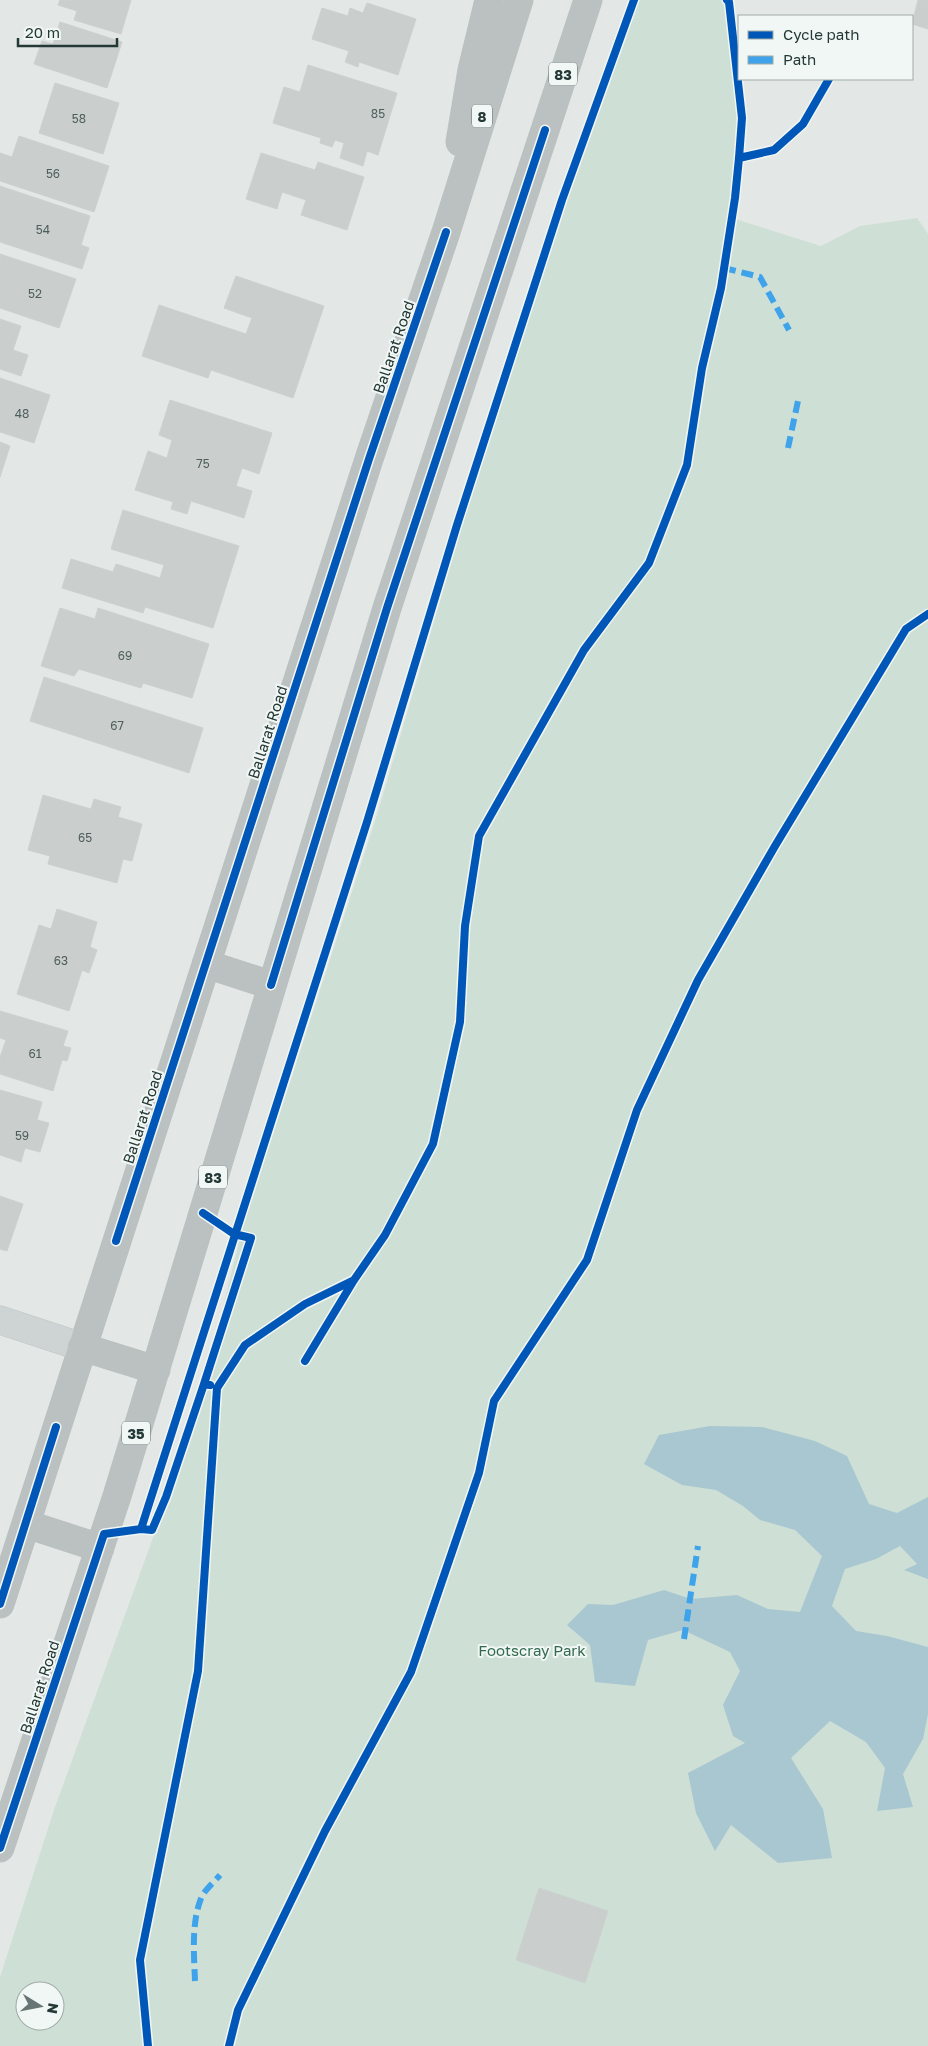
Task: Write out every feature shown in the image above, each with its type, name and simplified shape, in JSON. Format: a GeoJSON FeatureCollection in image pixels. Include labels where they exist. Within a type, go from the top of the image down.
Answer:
{"type":"FeatureCollection","features":[{"type":"Feature","properties":{"kind":"highway"},"geometry":{"type":"LineString","coordinates":[[446,232],[472,70],[489,0]]}},
{"type":"Feature","properties":{"kind":"highway","name":"Ballarat Road"},"geometry":{"type":"LineString","coordinates":[[0,1604],[369,459],[446,232],[519,0]]}},
{"type":"Feature","properties":{"kind":"highway","name":"Ballarat Road"},"geometry":{"type":"LineString","coordinates":[[0,1848],[100,1548],[156,1370],[271,985],[387,608],[588,0]]}},
{"type":"Feature","properties":{"kind":"highway"},"geometry":{"type":"LineString","coordinates":[[206,964],[271,985]]}},
{"type":"Feature","properties":{"kind":"highway"},"geometry":{"type":"LineString","coordinates":[[82,1347],[156,1370]]}},
{"type":"Feature","properties":{"kind":"highway"},"geometry":{"type":"LineString","coordinates":[[26,1524],[100,1548]]}},
{"type":"Feature","properties":{"kind":"main road"},"geometry":{"type":"LineString","coordinates":[[0,1320],[82,1347]]}},
{"type":"Feature","properties":{"kind":"green space","name":"Footscray Park"},"geometry":{"type":"Polygon","coordinates":[[[635,0],[727,0],[729,2],[742,118],[732,218],[821,246],[860,226],[917,218],[928,234],[928,2046],[0,2046],[0,1977],[54,1810],[154,1535],[204,1384],[242,1230],[377,815],[525,313],[635,0]]]}},
{"type":"Feature","properties":{"kind":"water"},"geometry":{"type":"Polygon","coordinates":[[[710,1426],[762,1427],[815,1441],[847,1456],[869,1504],[897,1513],[928,1497],[928,1579],[904,1570],[917,1564],[900,1546],[876,1559],[845,1569],[832,1606],[856,1631],[887,1636],[928,1647],[928,1714],[923,1739],[903,1774],[913,1807],[877,1811],[885,1768],[866,1742],[830,1721],[791,1758],[823,1809],[832,1858],[778,1863],[731,1825],[715,1851],[696,1813],[688,1773],[745,1743],[733,1736],[723,1705],[740,1671],[730,1652],[683,1630],[648,1640],[635,1686],[595,1682],[590,1645],[567,1625],[588,1604],[613,1605],[664,1590],[691,1599],[737,1595],[768,1609],[800,1612],[822,1556],[795,1530],[760,1520],[743,1506],[716,1490],[682,1485],[644,1464],[659,1435],[710,1426]]]}},
{"type":"Feature","properties":{"kind":"building"},"geometry":{"type":"Polygon","coordinates":[[[60,0],[131,0],[121,34],[74,20],[77,11],[58,5],[60,0]]]}},
{"type":"Feature","properties":{"kind":"building"},"geometry":{"type":"Polygon","coordinates":[[[918,0],[928,0],[928,29],[913,24],[918,0]]]}},
{"type":"Feature","properties":{"kind":"building"},"geometry":{"type":"Polygon","coordinates":[[[367,3],[416,19],[398,75],[359,62],[358,67],[345,62],[349,51],[312,39],[322,8],[348,16],[350,8],[363,13],[367,3]]]}},
{"type":"Feature","properties":{"kind":"building"},"geometry":{"type":"Polygon","coordinates":[[[60,22],[122,42],[107,88],[34,64],[42,41],[53,44],[60,22]]]}},
{"type":"Feature","properties":{"kind":"building"},"geometry":{"type":"Polygon","coordinates":[[[308,65],[397,93],[378,155],[367,151],[363,166],[340,158],[344,143],[335,140],[332,147],[320,143],[321,138],[273,123],[284,87],[300,92],[308,65]]]}},
{"type":"Feature","properties":{"kind":"building"},"geometry":{"type":"Polygon","coordinates":[[[55,83],[119,103],[103,154],[39,133],[55,83]]]}},
{"type":"Feature","properties":{"kind":"building"},"geometry":{"type":"Polygon","coordinates":[[[19,136],[109,166],[94,212],[0,181],[0,153],[12,157],[19,136]]]}},
{"type":"Feature","properties":{"kind":"building"},"geometry":{"type":"Polygon","coordinates":[[[261,153],[315,170],[318,162],[364,177],[347,230],[301,215],[306,200],[282,192],[277,209],[246,199],[261,153]]]}},
{"type":"Feature","properties":{"kind":"building"},"geometry":{"type":"Polygon","coordinates":[[[0,186],[90,216],[81,245],[89,248],[82,269],[0,242],[0,186]]]}},
{"type":"Feature","properties":{"kind":"building"},"geometry":{"type":"Polygon","coordinates":[[[0,254],[76,279],[59,328],[0,308],[0,254]]]}},
{"type":"Feature","properties":{"kind":"building"},"geometry":{"type":"Polygon","coordinates":[[[236,276],[324,306],[293,398],[211,370],[208,378],[142,356],[159,305],[246,334],[252,318],[224,308],[236,276]]]}},
{"type":"Feature","properties":{"kind":"building"},"geometry":{"type":"Polygon","coordinates":[[[0,319],[21,326],[13,350],[28,355],[21,376],[0,369],[0,319]]]}},
{"type":"Feature","properties":{"kind":"building"},"geometry":{"type":"Polygon","coordinates":[[[0,378],[50,395],[34,443],[0,432],[0,378]]]}},
{"type":"Feature","properties":{"kind":"building"},"geometry":{"type":"Polygon","coordinates":[[[170,400],[272,433],[259,474],[242,468],[236,486],[252,491],[244,518],[191,501],[187,514],[171,509],[173,502],[135,490],[148,451],[167,458],[172,440],[159,435],[170,400]]]}},
{"type":"Feature","properties":{"kind":"building"},"geometry":{"type":"Polygon","coordinates":[[[0,442],[10,446],[0,477],[0,442]]]}},
{"type":"Feature","properties":{"kind":"building"},"geometry":{"type":"Polygon","coordinates":[[[123,510],[239,546],[213,628],[145,607],[143,613],[62,588],[71,559],[113,572],[116,564],[160,578],[164,565],[111,549],[123,510]]]}},
{"type":"Feature","properties":{"kind":"building"},"geometry":{"type":"Polygon","coordinates":[[[60,608],[95,619],[98,608],[209,644],[192,698],[143,683],[141,688],[79,669],[74,676],[41,666],[60,608]]]}},
{"type":"Feature","properties":{"kind":"building"},"geometry":{"type":"Polygon","coordinates":[[[44,677],[203,728],[189,773],[30,721],[44,677]]]}},
{"type":"Feature","properties":{"kind":"building"},"geometry":{"type":"Polygon","coordinates":[[[43,795],[91,809],[94,799],[121,807],[118,817],[142,824],[132,861],[123,859],[117,883],[48,864],[50,856],[28,850],[43,795]]]}},
{"type":"Feature","properties":{"kind":"building"},"geometry":{"type":"Polygon","coordinates":[[[57,909],[97,922],[90,947],[97,950],[89,973],[82,970],[69,1011],[17,994],[39,925],[51,929],[57,909]]]}},
{"type":"Feature","properties":{"kind":"building"},"geometry":{"type":"Polygon","coordinates":[[[0,1011],[68,1031],[63,1046],[71,1048],[67,1061],[62,1060],[53,1091],[0,1074],[0,1057],[6,1040],[0,1038],[0,1011]]]}},
{"type":"Feature","properties":{"kind":"building"},"geometry":{"type":"Polygon","coordinates":[[[0,1090],[42,1102],[37,1120],[49,1123],[40,1152],[25,1148],[21,1162],[0,1155],[0,1090]]]}},
{"type":"Feature","properties":{"kind":"building"},"geometry":{"type":"Polygon","coordinates":[[[0,1196],[23,1204],[7,1251],[0,1249],[0,1196]]]}},
{"type":"Feature","properties":{"kind":"building"},"geometry":{"type":"Polygon","coordinates":[[[539,1888],[608,1911],[585,1983],[516,1960],[539,1888]]]}},
{"type":"Feature","properties":{"kind":"marked path"},"geometry":{"type":"LineString","coordinates":[[724,268],[760,277],[789,330]]}},
{"type":"Feature","properties":{"kind":"marked path"},"geometry":{"type":"LineString","coordinates":[[788,448],[799,396]]}},
{"type":"Feature","properties":{"kind":"marked path"},"geometry":{"type":"LineString","coordinates":[[684,1639],[698,1546]]}},
{"type":"Feature","properties":{"kind":"marked path"},"geometry":{"type":"LineString","coordinates":[[195,1981],[194,1938],[198,1906],[204,1893],[220,1875]]}},
{"type":"Feature","properties":{"kind":"cycle path"},"geometry":{"type":"LineString","coordinates":[[141,1529],[367,822],[457,525],[562,200],[634,0]]}},
{"type":"Feature","properties":{"kind":"cycle path"},"geometry":{"type":"LineString","coordinates":[[305,1361],[354,1280],[385,1235],[433,1144],[460,1022],[465,926],[479,836],[584,650],[649,563],[687,465],[702,368],[721,288],[735,198],[739,158],[742,118],[729,2],[727,0]]}},
{"type":"Feature","properties":{"kind":"cycle path"},"geometry":{"type":"LineString","coordinates":[[739,158],[774,150],[803,124],[828,80]]}},
{"type":"Feature","properties":{"kind":"cycle path"},"geometry":{"type":"LineString","coordinates":[[271,985],[387,608],[545,130]]}},
{"type":"Feature","properties":{"kind":"cycle path"},"geometry":{"type":"LineString","coordinates":[[116,1241],[369,459],[446,232]]}},
{"type":"Feature","properties":{"kind":"cycle path"},"geometry":{"type":"LineString","coordinates":[[229,2046],[238,2010],[325,1831],[411,1672],[479,1473],[494,1401],[587,1260],[637,1110],[698,980],[775,846],[906,629],[928,614]]}},
{"type":"Feature","properties":{"kind":"cycle path"},"geometry":{"type":"LineString","coordinates":[[203,1213],[234,1234],[251,1238],[204,1384],[210,1385]]}},
{"type":"Feature","properties":{"kind":"cycle path"},"geometry":{"type":"LineString","coordinates":[[148,2046],[140,1960],[198,1671],[217,1388],[245,1345],[305,1304],[354,1280]]}},
{"type":"Feature","properties":{"kind":"cycle path"},"geometry":{"type":"LineString","coordinates":[[0,1848],[104,1534],[141,1529],[152,1530],[166,1497],[204,1384]]}},
{"type":"Feature","properties":{"kind":"cycle path"},"geometry":{"type":"LineString","coordinates":[[0,1604],[56,1427]]}}]}
